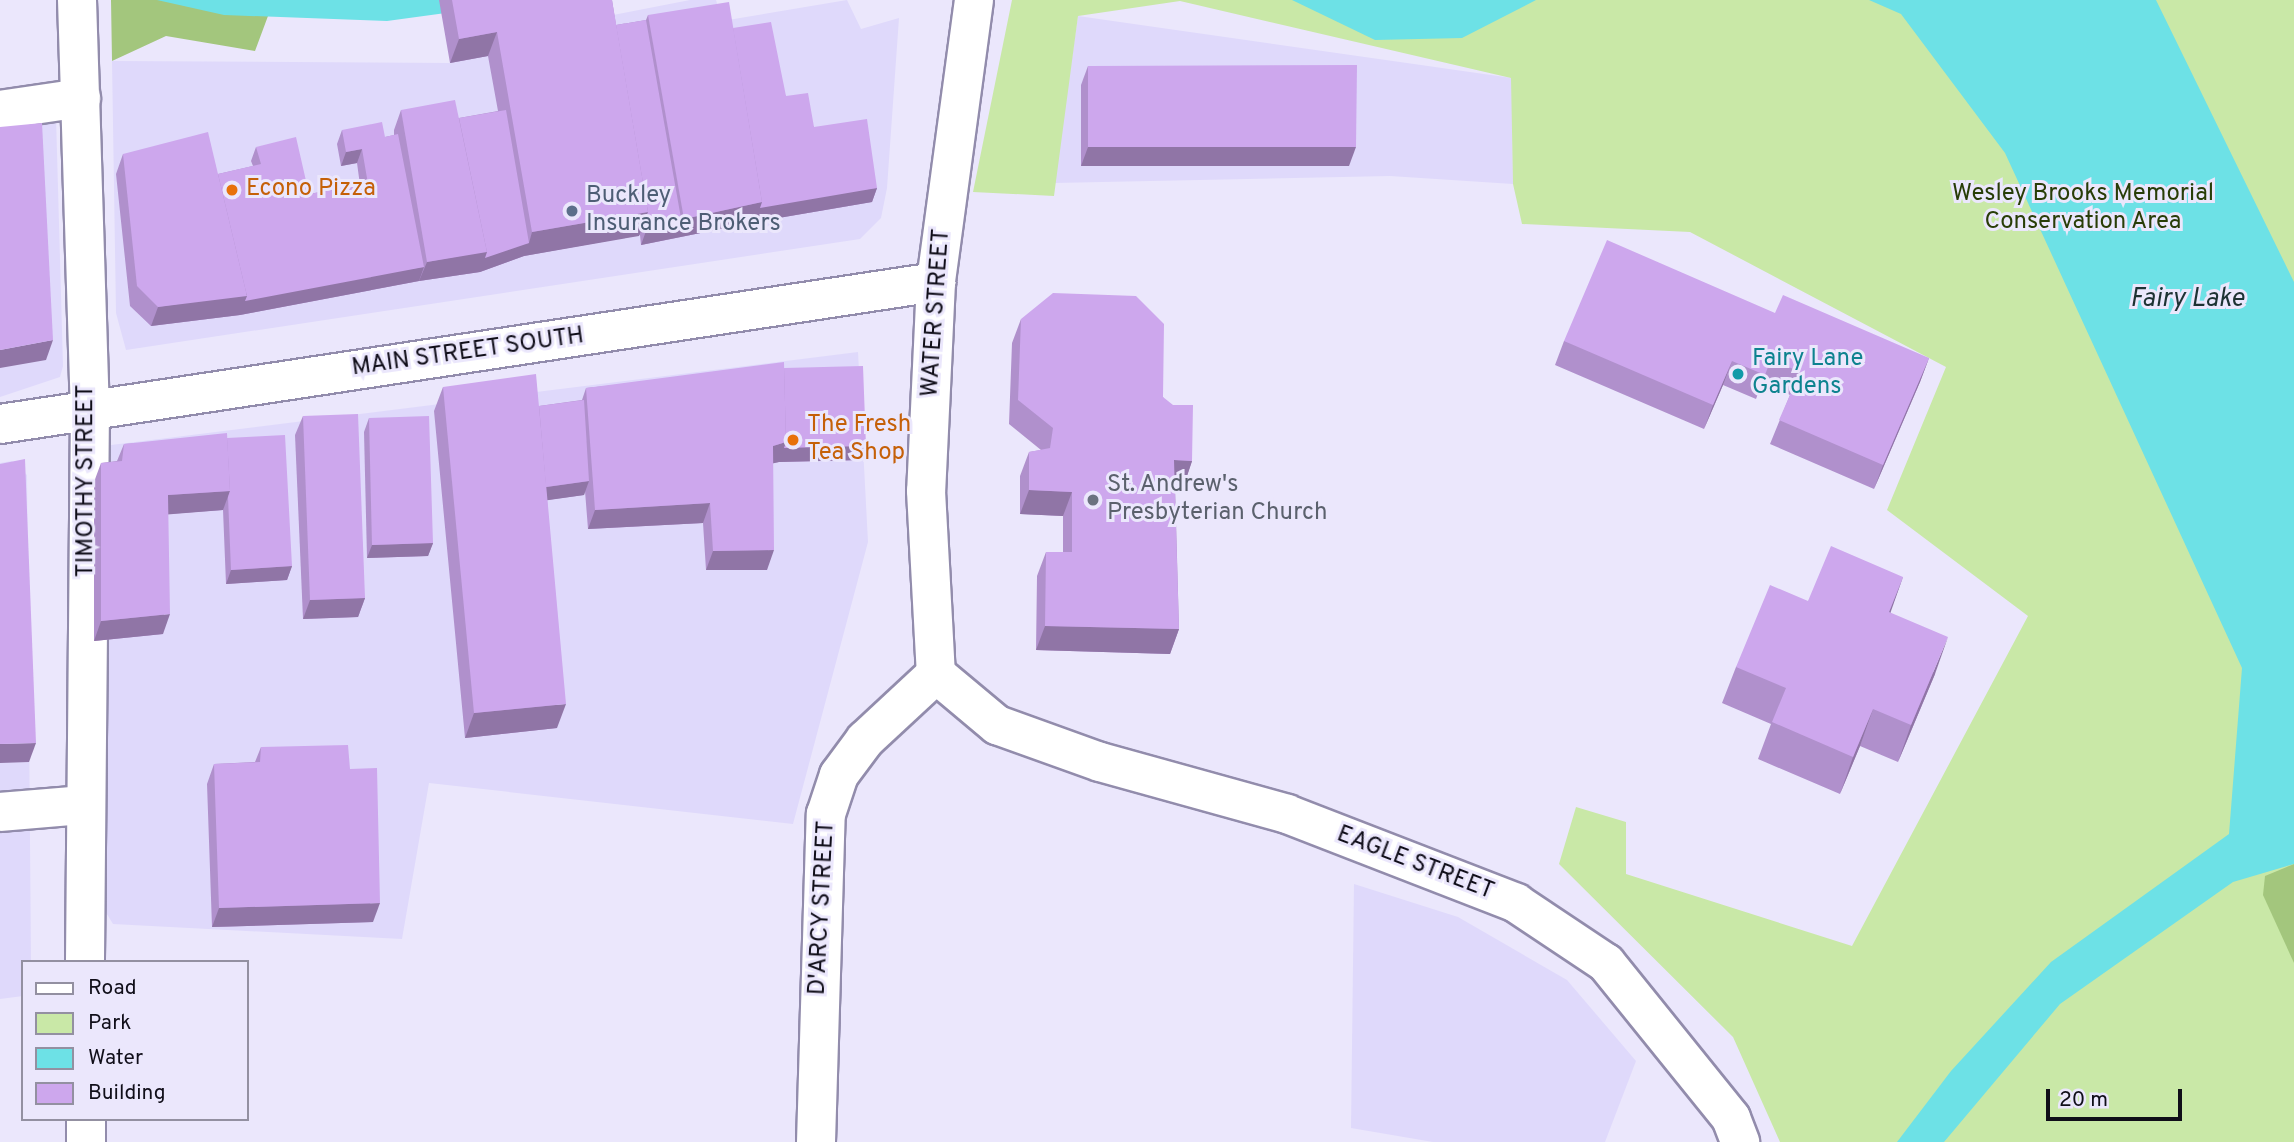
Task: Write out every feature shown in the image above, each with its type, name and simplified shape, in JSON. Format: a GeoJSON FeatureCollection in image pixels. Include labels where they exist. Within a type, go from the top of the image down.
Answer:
{"type":"FeatureCollection","features":[{"type":"Feature","properties":{"kind":"main road","name":"TIMOTHY STREET"},"geometry":{"type":"LineString","coordinates":[[77,0],[90,408],[84,805],[85,960]]}},
{"type":"Feature","properties":{"kind":"main road","name":"WATER STREET"},"geometry":{"type":"LineString","coordinates":[[936,674],[926,491],[936,282],[974,2]]}},
{"type":"Feature","properties":{"kind":"main road"},"geometry":{"type":"LineString","coordinates":[[0,110],[81,98]]}},
{"type":"Feature","properties":{"kind":"main road","name":"MAIN STREET SOUTH"},"geometry":{"type":"LineString","coordinates":[[0,424],[90,408],[936,282]]}},
{"type":"Feature","properties":{"kind":"main road","name":"EAGLE STREET"},"geometry":{"type":"LineString","coordinates":[[936,674],[997,725],[1100,762],[1287,814],[1516,903],[1606,963],[1731,1118],[1740,1142]]}},
{"type":"Feature","properties":{"kind":"main road","name":"D'ARCY STREET"},"geometry":{"type":"LineString","coordinates":[[816,1142],[826,814],[839,775],[865,740],[936,674]]}},
{"type":"Feature","properties":{"kind":"main road"},"geometry":{"type":"LineString","coordinates":[[0,812],[84,805]]}},
{"type":"Feature","properties":{"kind":"main road"},"geometry":{"type":"LineString","coordinates":[[86,1121],[86,1142]]}},
{"type":"Feature","properties":{"kind":"shaded area"},"geometry":{"type":"Polygon","coordinates":[[[111,0],[297,0],[268,16],[255,51],[166,36],[112,61],[111,0]]]}},
{"type":"Feature","properties":{"kind":"shaded area"},"geometry":{"type":"Polygon","coordinates":[[[690,0],[716,0],[722,21],[847,0],[861,29],[899,18],[887,188],[881,218],[860,239],[126,350],[116,313],[112,61],[450,63],[603,17],[690,0]]]}},
{"type":"Feature","properties":{"kind":"shaded area"},"geometry":{"type":"Polygon","coordinates":[[[1078,16],[1512,78],[1513,184],[1390,176],[1054,183],[1078,16]]]}},
{"type":"Feature","properties":{"kind":"shaded area"},"geometry":{"type":"Polygon","coordinates":[[[56,117],[63,366],[60,377],[0,397],[0,125],[56,117]]]}},
{"type":"Feature","properties":{"kind":"shaded area"},"geometry":{"type":"Polygon","coordinates":[[[858,352],[868,542],[793,824],[429,783],[402,939],[113,924],[102,906],[95,447],[858,352]]]}},
{"type":"Feature","properties":{"kind":"shaded area"},"geometry":{"type":"Polygon","coordinates":[[[12,461],[27,475],[31,960],[21,960],[21,996],[0,999],[0,463],[12,461]]]}},
{"type":"Feature","properties":{"kind":"shaded area"},"geometry":{"type":"Polygon","coordinates":[[[2294,864],[2294,963],[2263,895],[2265,876],[2294,864]]]}},
{"type":"Feature","properties":{"kind":"shaded area"},"geometry":{"type":"Polygon","coordinates":[[[1354,884],[1458,917],[1567,980],[1636,1061],[1605,1142],[1433,1142],[1351,1128],[1354,884]]]}},
{"type":"Feature","properties":{"kind":"green space","name":"Wesley Brooks Memorial Conservation Area"},"geometry":{"type":"Polygon","coordinates":[[[1012,0],[2294,0],[2294,1142],[1780,1142],[1733,1037],[1559,864],[1576,807],[1626,822],[1626,874],[1852,946],[2028,616],[1887,510],[1946,367],[1690,232],[1522,224],[1513,184],[1511,78],[1180,1],[1078,16],[1054,196],[973,192],[1012,0]]]}},
{"type":"Feature","properties":{"kind":"water"},"geometry":{"type":"Polygon","coordinates":[[[157,0],[542,0],[387,21],[224,15],[157,0]]]}},
{"type":"Feature","properties":{"kind":"water"},"geometry":{"type":"Polygon","coordinates":[[[1292,0],[1536,0],[1462,38],[1375,40],[1292,0]]]}},
{"type":"Feature","properties":{"kind":"water","name":"Fairy Lake"},"geometry":{"type":"Polygon","coordinates":[[[1869,0],[2156,0],[2294,282],[2294,864],[2233,882],[2060,1004],[1944,1142],[1897,1142],[1951,1071],[2051,962],[2229,834],[2242,668],[2005,153],[1901,14],[1869,0]]]}},
{"type":"Feature","properties":{"kind":"building"},"geometry":{"type":"Polygon","coordinates":[[[452,0],[612,0],[648,212],[532,232],[497,32],[459,39],[452,0]]]}},
{"type":"Feature","properties":{"kind":"building"},"geometry":{"type":"Polygon","coordinates":[[[729,2],[762,202],[684,219],[648,15],[729,2]]]}},
{"type":"Feature","properties":{"kind":"building"},"geometry":{"type":"Polygon","coordinates":[[[646,20],[682,224],[646,231],[648,212],[616,25],[646,20]]]}},
{"type":"Feature","properties":{"kind":"building"},"geometry":{"type":"Polygon","coordinates":[[[771,22],[786,96],[808,93],[814,127],[867,119],[877,188],[760,208],[762,202],[733,28],[771,22]]]}},
{"type":"Feature","properties":{"kind":"building"},"geometry":{"type":"Polygon","coordinates":[[[1357,65],[1356,147],[1088,147],[1088,66],[1357,65]]]}},
{"type":"Feature","properties":{"kind":"building"},"geometry":{"type":"Polygon","coordinates":[[[455,100],[487,252],[427,262],[401,110],[455,100]]]}},
{"type":"Feature","properties":{"kind":"building"},"geometry":{"type":"Polygon","coordinates":[[[506,110],[529,243],[485,258],[487,252],[459,118],[506,110]]]}},
{"type":"Feature","properties":{"kind":"building"},"geometry":{"type":"Polygon","coordinates":[[[382,122],[385,137],[398,134],[424,267],[245,301],[247,296],[218,174],[261,164],[256,147],[296,137],[309,194],[368,184],[362,149],[346,152],[342,130],[382,122]]]}},
{"type":"Feature","properties":{"kind":"building"},"geometry":{"type":"Polygon","coordinates":[[[42,123],[53,340],[0,350],[0,127],[42,123]]]}},
{"type":"Feature","properties":{"kind":"building"},"geometry":{"type":"Polygon","coordinates":[[[208,132],[247,296],[158,307],[137,286],[123,154],[208,132]]]}},
{"type":"Feature","properties":{"kind":"building","name":"Fairy Lane Gardens"},"geometry":{"type":"Polygon","coordinates":[[[1607,240],[1775,313],[1783,295],[1929,358],[1883,465],[1779,420],[1800,372],[1771,359],[1765,375],[1732,361],[1713,405],[1564,341],[1607,240]]]}},
{"type":"Feature","properties":{"kind":"building","name":"St. Andrew's Presbyterian Church"},"geometry":{"type":"Polygon","coordinates":[[[1053,293],[1136,296],[1164,324],[1163,397],[1173,405],[1193,405],[1192,461],[1174,460],[1179,629],[1045,626],[1046,552],[1072,552],[1072,492],[1029,490],[1029,452],[1050,448],[1053,428],[1018,400],[1021,319],[1053,293]]]}},
{"type":"Feature","properties":{"kind":"building"},"geometry":{"type":"Polygon","coordinates":[[[784,362],[786,442],[773,446],[774,550],[713,551],[710,503],[595,510],[586,388],[784,362]]]}},
{"type":"Feature","properties":{"kind":"building"},"geometry":{"type":"Polygon","coordinates":[[[863,366],[866,446],[784,448],[784,368],[863,366]]]}},
{"type":"Feature","properties":{"kind":"building"},"geometry":{"type":"Polygon","coordinates":[[[536,374],[566,704],[474,713],[443,387],[536,374]]]}},
{"type":"Feature","properties":{"kind":"building"},"geometry":{"type":"Polygon","coordinates":[[[584,400],[589,481],[546,487],[539,406],[584,400]]]}},
{"type":"Feature","properties":{"kind":"building"},"geometry":{"type":"Polygon","coordinates":[[[358,414],[365,598],[310,600],[303,416],[358,414]]]}},
{"type":"Feature","properties":{"kind":"building"},"geometry":{"type":"Polygon","coordinates":[[[429,416],[433,543],[372,545],[369,418],[429,416]]]}},
{"type":"Feature","properties":{"kind":"building"},"geometry":{"type":"Polygon","coordinates":[[[227,433],[230,491],[168,495],[170,614],[101,621],[101,463],[122,461],[124,444],[227,433]]]}},
{"type":"Feature","properties":{"kind":"building"},"geometry":{"type":"Polygon","coordinates":[[[285,435],[292,566],[231,570],[227,438],[285,435]]]}},
{"type":"Feature","properties":{"kind":"building"},"geometry":{"type":"Polygon","coordinates":[[[25,459],[36,743],[0,744],[0,464],[25,459]]]}},
{"type":"Feature","properties":{"kind":"building"},"geometry":{"type":"Polygon","coordinates":[[[1831,546],[1903,577],[1889,612],[1948,637],[1911,725],[1873,709],[1853,757],[1772,722],[1786,688],[1736,667],[1770,585],[1808,601],[1831,546]]]}},
{"type":"Feature","properties":{"kind":"building"},"geometry":{"type":"Polygon","coordinates":[[[348,745],[350,769],[377,768],[380,903],[219,908],[214,764],[260,762],[261,747],[348,745]]]}},
{"type":"Feature","properties":{"kind":"place","name":"Econo Pizza"},"geometry":{"type":"Point","coordinates":[232,190]}},
{"type":"Feature","properties":{"kind":"place","name":"Buckley Insurance Brokers"},"geometry":{"type":"Point","coordinates":[572,211]}},
{"type":"Feature","properties":{"kind":"place","name":"Fairy Lane Gardens"},"geometry":{"type":"Point","coordinates":[1738,374]}},
{"type":"Feature","properties":{"kind":"place","name":"The Fresh Tea Shop"},"geometry":{"type":"Point","coordinates":[793,440]}},
{"type":"Feature","properties":{"kind":"place","name":"St. Andrew's Presbyterian Church"},"geometry":{"type":"Point","coordinates":[1093,500]}}]}
